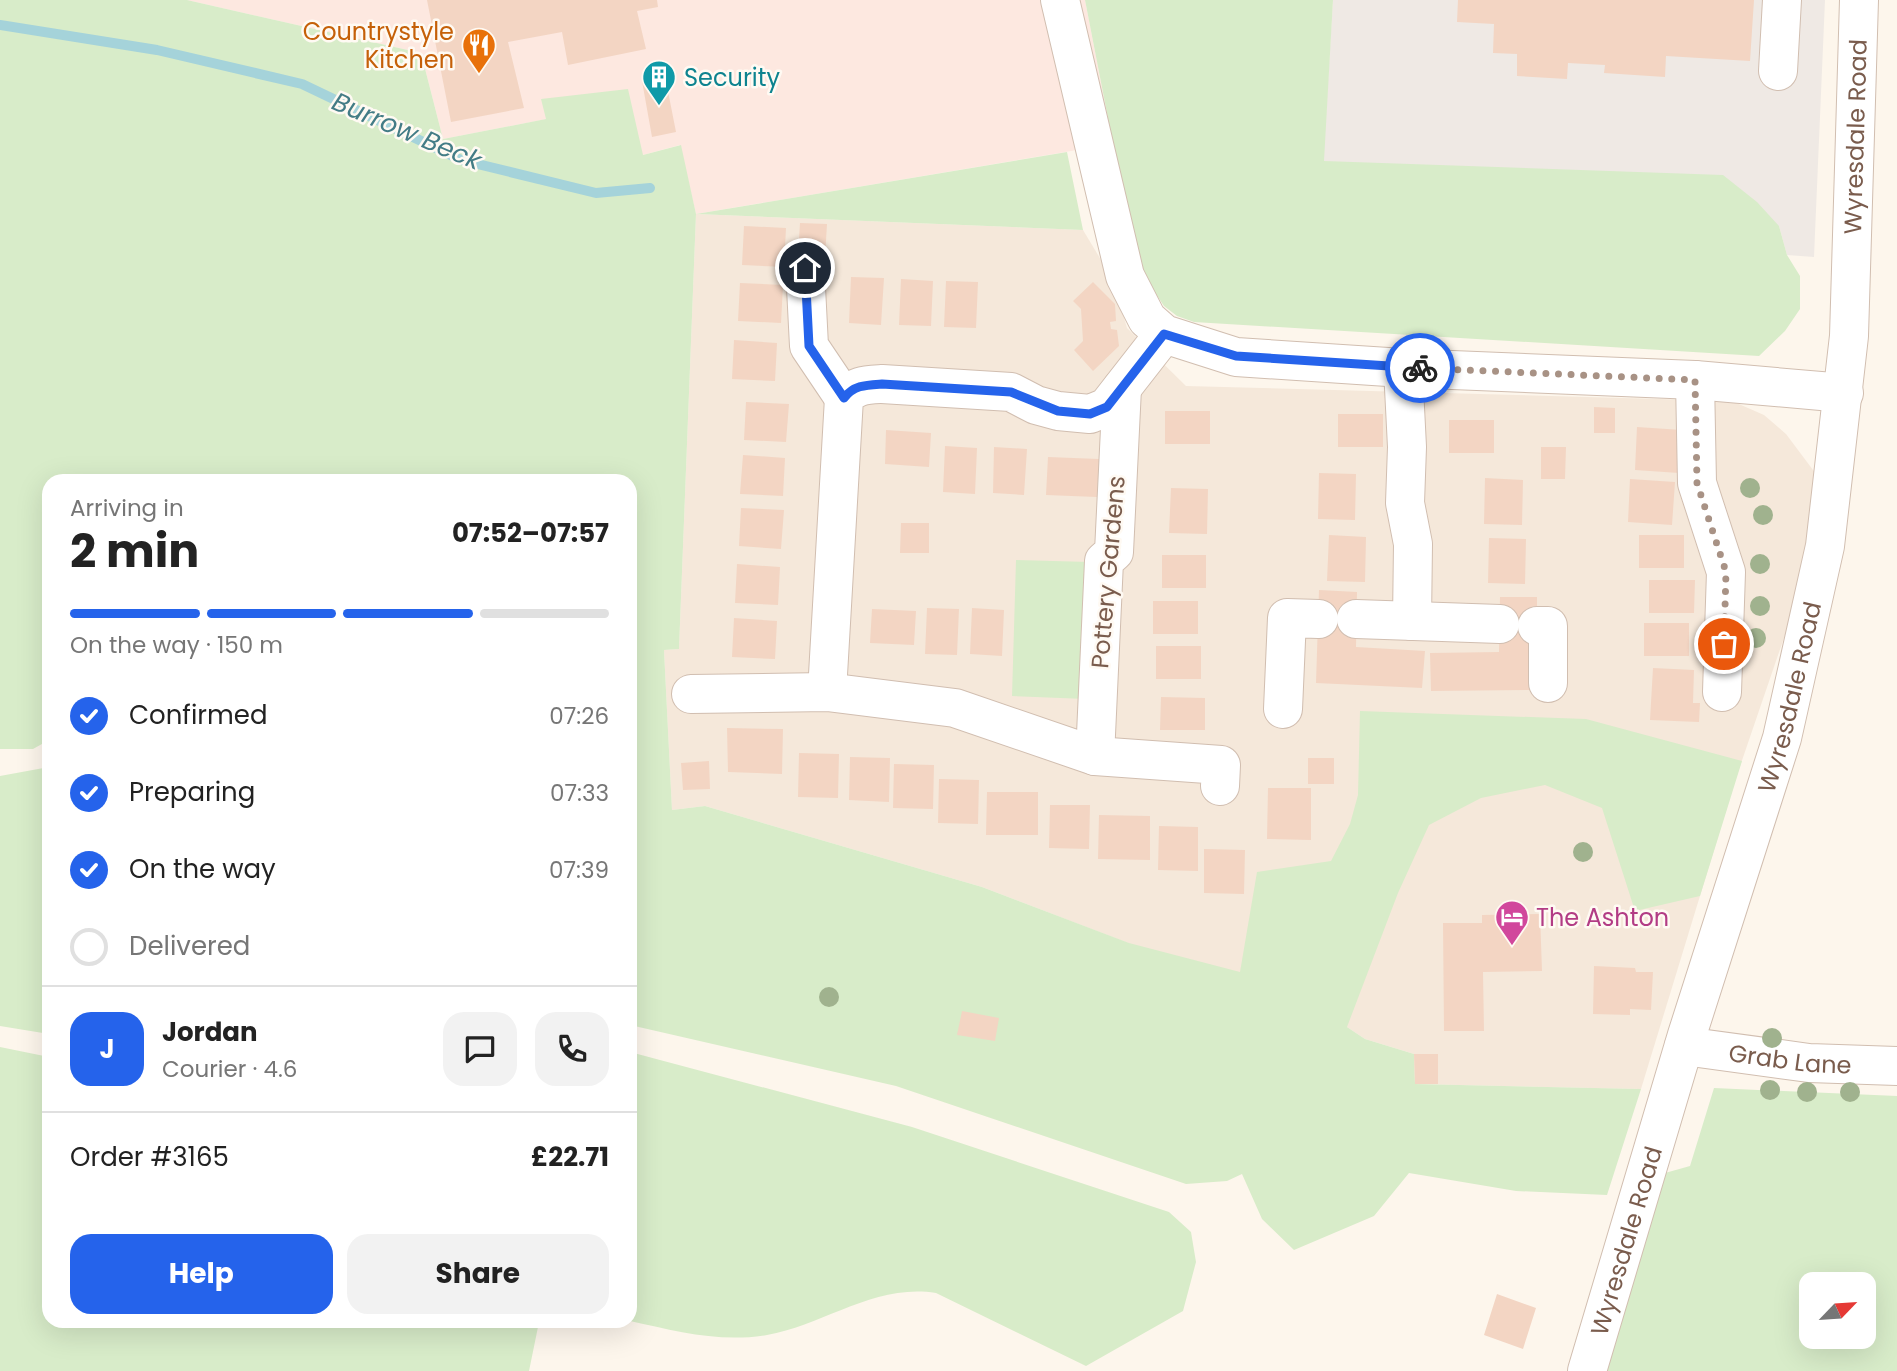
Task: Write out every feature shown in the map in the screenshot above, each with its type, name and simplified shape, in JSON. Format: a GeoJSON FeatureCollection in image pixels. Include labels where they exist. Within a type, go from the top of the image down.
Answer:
{"type":"FeatureCollection","features":[{"type":"Feature","properties":{"kind":"street"},"geometry":{"type":"LineString","coordinates":[[1060,0],[1125,276],[1147,319],[1164,334],[1236,356],[1403,368],[1695,380],[1844,393]]}},
{"type":"Feature","properties":{"kind":"street"},"geometry":{"type":"LineString","coordinates":[[1778,71],[1782,0]]}},
{"type":"Feature","properties":{"kind":"street","name":"Wyresdale Road"},"geometry":{"type":"LineString","coordinates":[[1587,1371],[1684,1045],[1785,725],[1825,546],[1844,393],[1850,309],[1859,0]]}},
{"type":"Feature","properties":{"kind":"street"},"geometry":{"type":"LineString","coordinates":[[805,268],[809,346],[844,398]]}},
{"type":"Feature","properties":{"kind":"street"},"geometry":{"type":"LineString","coordinates":[[827,692],[844,398],[850,390],[882,384],[1011,392],[1058,411],[1090,414],[1107,407],[1164,334]]}},
{"type":"Feature","properties":{"kind":"street"},"geometry":{"type":"LineString","coordinates":[[1403,368],[1407,447],[1405,503],[1413,544],[1382,620],[1500,624]]}},
{"type":"Feature","properties":{"kind":"street"},"geometry":{"type":"LineString","coordinates":[[1695,380],[1697,483],[1726,572],[1722,692]]}},
{"type":"Feature","properties":{"kind":"street","name":"Pottery Gardens"},"geometry":{"type":"LineString","coordinates":[[1095,756],[1104,561],[1114,552],[1122,388]]}},
{"type":"Feature","properties":{"kind":"street"},"geometry":{"type":"LineString","coordinates":[[1283,709],[1287,618],[1319,619]]}},
{"type":"Feature","properties":{"kind":"street"},"geometry":{"type":"LineString","coordinates":[[1537,626],[1548,626],[1548,683]]}},
{"type":"Feature","properties":{"kind":"street"},"geometry":{"type":"LineString","coordinates":[[691,694],[827,692],[955,708],[1095,756],[1221,765],[1220,786]]}},
{"type":"Feature","properties":{"kind":"street","name":"Grab Lane"},"geometry":{"type":"LineString","coordinates":[[1684,1045],[1809,1063],[1897,1066]]}},
{"type":"Feature","properties":{"kind":"shaded area"},"geometry":{"type":"Polygon","coordinates":[[[187,0],[1085,0],[1113,144],[696,214],[680,145],[643,155],[542,99],[547,119],[443,139],[421,53],[187,0]]]}},
{"type":"Feature","properties":{"kind":"shaded area"},"geometry":{"type":"Polygon","coordinates":[[[1333,0],[1825,0],[1814,257],[1787,255],[1779,226],[1323,161],[1333,0]]]}},
{"type":"Feature","properties":{"kind":"shaded area"},"geometry":{"type":"Polygon","coordinates":[[[696,214],[1083,230],[1113,280],[1127,328],[1186,386],[1732,401],[1764,415],[1786,434],[1816,474],[1815,547],[1736,778],[1641,1089],[1415,1084],[1414,1054],[1365,1039],[1347,1027],[982,887],[705,806],[672,810],[664,650],[679,649],[696,214]]]}},
{"type":"Feature","properties":{"kind":"green space"},"geometry":{"type":"Polygon","coordinates":[[[0,0],[187,0],[421,53],[443,139],[546,119],[541,99],[628,89],[643,155],[681,145],[696,214],[679,649],[664,650],[672,810],[705,806],[982,887],[1129,943],[1240,972],[1257,872],[1331,861],[1350,824],[1358,795],[1360,711],[1586,719],[1742,761],[1700,896],[1635,911],[1602,808],[1545,785],[1481,798],[1429,825],[1398,893],[1347,1027],[1365,1039],[1414,1054],[1415,1084],[1641,1089],[1607,1195],[1516,1191],[1409,1173],[1374,1216],[1294,1250],[1262,1219],[1242,1174],[1227,1181],[1186,1184],[896,1086],[637,1027],[637,474],[42,474],[42,744],[33,749],[0,749],[0,0]]]}},
{"type":"Feature","properties":{"kind":"green space"},"geometry":{"type":"Polygon","coordinates":[[[1085,0],[1333,0],[1324,161],[1723,175],[1757,202],[1779,226],[1787,255],[1800,276],[1800,309],[1785,331],[1759,356],[1194,322],[1177,316],[1164,306],[1144,276],[1113,144],[1085,0]]]}},
{"type":"Feature","properties":{"kind":"green space"},"geometry":{"type":"Polygon","coordinates":[[[1067,152],[1083,230],[696,214],[1067,152]]]}},
{"type":"Feature","properties":{"kind":"green space"},"geometry":{"type":"Polygon","coordinates":[[[1016,560],[1090,562],[1086,699],[1012,696],[1016,560]]]}},
{"type":"Feature","properties":{"kind":"green space"},"geometry":{"type":"Polygon","coordinates":[[[42,768],[42,1033],[0,1026],[0,776],[42,768]]]}},
{"type":"Feature","properties":{"kind":"green space"},"geometry":{"type":"Polygon","coordinates":[[[0,1047],[42,1056],[42,1328],[538,1328],[529,1371],[0,1371],[0,1047]]]}},
{"type":"Feature","properties":{"kind":"green space"},"geometry":{"type":"Polygon","coordinates":[[[637,1054],[912,1127],[1169,1212],[1191,1232],[1196,1262],[1183,1311],[1086,1366],[936,1293],[892,1294],[871,1299],[809,1323],[767,1335],[732,1338],[637,1323],[637,1054]]]}},
{"type":"Feature","properties":{"kind":"green space"},"geometry":{"type":"Polygon","coordinates":[[[1714,1088],[1897,1096],[1897,1371],[1604,1371],[1665,1173],[1690,1166],[1714,1088]]]}},
{"type":"Feature","properties":{"kind":"building"},"geometry":{"type":"Polygon","coordinates":[[[427,0],[657,0],[658,7],[637,11],[646,49],[568,65],[562,32],[508,42],[524,108],[451,122],[427,0]]]}},
{"type":"Feature","properties":{"kind":"building"},"geometry":{"type":"Polygon","coordinates":[[[1458,0],[1754,0],[1750,61],[1666,56],[1665,77],[1604,73],[1605,65],[1568,63],[1567,79],[1517,76],[1517,54],[1493,53],[1494,24],[1457,22],[1458,0]]]}},
{"type":"Feature","properties":{"kind":"building","name":"Security"},"geometry":{"type":"Polygon","coordinates":[[[665,76],[676,132],[652,137],[642,81],[665,76]]]}},
{"type":"Feature","properties":{"kind":"building"},"geometry":{"type":"Polygon","coordinates":[[[800,223],[827,224],[825,257],[798,255],[800,223]]]}},
{"type":"Feature","properties":{"kind":"building"},"geometry":{"type":"Polygon","coordinates":[[[744,226],[786,228],[784,267],[742,265],[744,226]]]}},
{"type":"Feature","properties":{"kind":"building"},"geometry":{"type":"Polygon","coordinates":[[[851,277],[884,278],[881,325],[849,323],[851,277]]]}},
{"type":"Feature","properties":{"kind":"building"},"geometry":{"type":"Polygon","coordinates":[[[901,279],[933,281],[931,326],[899,325],[901,279]]]}},
{"type":"Feature","properties":{"kind":"building"},"geometry":{"type":"Polygon","coordinates":[[[946,281],[978,282],[976,328],[944,327],[946,281]]]}},
{"type":"Feature","properties":{"kind":"building"},"geometry":{"type":"Polygon","coordinates":[[[1093,282],[1115,304],[1116,321],[1110,322],[1111,329],[1117,330],[1119,346],[1093,371],[1074,350],[1083,341],[1081,309],[1073,301],[1093,282]]]}},
{"type":"Feature","properties":{"kind":"building"},"geometry":{"type":"Polygon","coordinates":[[[740,283],[783,285],[781,323],[738,321],[740,283]]]}},
{"type":"Feature","properties":{"kind":"building"},"geometry":{"type":"Polygon","coordinates":[[[734,340],[777,343],[775,381],[732,379],[734,340]]]}},
{"type":"Feature","properties":{"kind":"building"},"geometry":{"type":"Polygon","coordinates":[[[746,402],[789,404],[786,442],[744,440],[746,402]]]}},
{"type":"Feature","properties":{"kind":"building"},"geometry":{"type":"Polygon","coordinates":[[[1594,407],[1615,408],[1615,433],[1594,433],[1594,407]]]}},
{"type":"Feature","properties":{"kind":"building"},"geometry":{"type":"Polygon","coordinates":[[[1165,411],[1210,411],[1210,444],[1165,444],[1165,411]]]}},
{"type":"Feature","properties":{"kind":"building"},"geometry":{"type":"Polygon","coordinates":[[[1338,414],[1383,414],[1383,447],[1338,447],[1338,414]]]}},
{"type":"Feature","properties":{"kind":"building"},"geometry":{"type":"Polygon","coordinates":[[[1449,420],[1494,420],[1494,453],[1449,453],[1449,420]]]}},
{"type":"Feature","properties":{"kind":"building"},"geometry":{"type":"Polygon","coordinates":[[[1637,427],[1682,430],[1679,473],[1635,470],[1637,427]]]}},
{"type":"Feature","properties":{"kind":"building"},"geometry":{"type":"Polygon","coordinates":[[[886,430],[931,433],[929,467],[885,464],[886,430]]]}},
{"type":"Feature","properties":{"kind":"building"},"geometry":{"type":"Polygon","coordinates":[[[945,446],[977,448],[975,494],[943,492],[945,446]]]}},
{"type":"Feature","properties":{"kind":"building"},"geometry":{"type":"Polygon","coordinates":[[[994,447],[1027,449],[1024,495],[993,493],[994,447]]]}},
{"type":"Feature","properties":{"kind":"building"},"geometry":{"type":"Polygon","coordinates":[[[1541,447],[1566,447],[1565,479],[1541,479],[1541,447]]]}},
{"type":"Feature","properties":{"kind":"building"},"geometry":{"type":"Polygon","coordinates":[[[743,455],[785,458],[783,496],[740,494],[743,455]]]}},
{"type":"Feature","properties":{"kind":"building"},"geometry":{"type":"Polygon","coordinates":[[[1048,457],[1099,459],[1097,497],[1046,495],[1048,457]]]}},
{"type":"Feature","properties":{"kind":"building"},"geometry":{"type":"Polygon","coordinates":[[[1319,473],[1356,474],[1355,520],[1318,519],[1319,473]]]}},
{"type":"Feature","properties":{"kind":"building"},"geometry":{"type":"Polygon","coordinates":[[[1485,478],[1523,480],[1522,525],[1484,524],[1485,478]]]}},
{"type":"Feature","properties":{"kind":"building"},"geometry":{"type":"Polygon","coordinates":[[[1630,479],[1675,482],[1672,525],[1628,522],[1630,479]]]}},
{"type":"Feature","properties":{"kind":"building"},"geometry":{"type":"Polygon","coordinates":[[[1171,488],[1208,489],[1207,534],[1169,533],[1171,488]]]}},
{"type":"Feature","properties":{"kind":"building"},"geometry":{"type":"Polygon","coordinates":[[[741,508],[784,510],[781,549],[739,546],[741,508]]]}},
{"type":"Feature","properties":{"kind":"building"},"geometry":{"type":"Polygon","coordinates":[[[901,523],[929,523],[929,553],[900,553],[901,523]]]}},
{"type":"Feature","properties":{"kind":"building"},"geometry":{"type":"Polygon","coordinates":[[[1329,535],[1366,537],[1365,582],[1327,581],[1329,535]]]}},
{"type":"Feature","properties":{"kind":"building"},"geometry":{"type":"Polygon","coordinates":[[[1639,535],[1684,535],[1684,568],[1639,568],[1639,535]]]}},
{"type":"Feature","properties":{"kind":"building"},"geometry":{"type":"Polygon","coordinates":[[[1489,538],[1526,539],[1525,584],[1488,583],[1489,538]]]}},
{"type":"Feature","properties":{"kind":"building"},"geometry":{"type":"Polygon","coordinates":[[[1162,555],[1206,555],[1206,588],[1162,588],[1162,555]]]}},
{"type":"Feature","properties":{"kind":"building"},"geometry":{"type":"Polygon","coordinates":[[[737,564],[780,567],[778,605],[735,603],[737,564]]]}},
{"type":"Feature","properties":{"kind":"building"},"geometry":{"type":"Polygon","coordinates":[[[1649,580],[1695,580],[1694,613],[1649,613],[1649,580]]]}},
{"type":"Feature","properties":{"kind":"building"},"geometry":{"type":"Polygon","coordinates":[[[1319,590],[1357,592],[1356,647],[1425,651],[1422,688],[1316,683],[1319,590]]]}},
{"type":"Feature","properties":{"kind":"building"},"geometry":{"type":"Polygon","coordinates":[[[1500,597],[1537,597],[1537,690],[1431,691],[1430,653],[1499,652],[1500,597]]]}},
{"type":"Feature","properties":{"kind":"building"},"geometry":{"type":"Polygon","coordinates":[[[1153,601],[1198,601],[1198,634],[1153,634],[1153,601]]]}},
{"type":"Feature","properties":{"kind":"building"},"geometry":{"type":"Polygon","coordinates":[[[927,608],[959,609],[957,655],[925,654],[927,608]]]}},
{"type":"Feature","properties":{"kind":"building"},"geometry":{"type":"Polygon","coordinates":[[[972,608],[1004,610],[1002,656],[970,654],[972,608]]]}},
{"type":"Feature","properties":{"kind":"building"},"geometry":{"type":"Polygon","coordinates":[[[872,609],[916,611],[914,645],[870,643],[872,609]]]}},
{"type":"Feature","properties":{"kind":"building"},"geometry":{"type":"Polygon","coordinates":[[[734,618],[777,621],[775,659],[732,657],[734,618]]]}},
{"type":"Feature","properties":{"kind":"building"},"geometry":{"type":"Polygon","coordinates":[[[1644,623],[1689,623],[1689,656],[1644,656],[1644,623]]]}},
{"type":"Feature","properties":{"kind":"building"},"geometry":{"type":"Polygon","coordinates":[[[1156,646],[1201,646],[1201,679],[1156,679],[1156,646]]]}},
{"type":"Feature","properties":{"kind":"building"},"geometry":{"type":"Polygon","coordinates":[[[1653,668],[1694,670],[1693,703],[1700,703],[1699,722],[1650,720],[1653,668]]]}},
{"type":"Feature","properties":{"kind":"building"},"geometry":{"type":"Polygon","coordinates":[[[1161,697],[1205,698],[1205,730],[1160,730],[1161,697]]]}},
{"type":"Feature","properties":{"kind":"building"},"geometry":{"type":"Polygon","coordinates":[[[727,728],[783,729],[782,774],[728,772],[727,728]]]}},
{"type":"Feature","properties":{"kind":"building"},"geometry":{"type":"Polygon","coordinates":[[[799,753],[839,754],[838,798],[798,797],[799,753]]]}},
{"type":"Feature","properties":{"kind":"building"},"geometry":{"type":"Polygon","coordinates":[[[850,757],[890,758],[889,802],[849,800],[850,757]]]}},
{"type":"Feature","properties":{"kind":"building"},"geometry":{"type":"Polygon","coordinates":[[[1308,758],[1334,758],[1334,784],[1308,784],[1308,758]]]}},
{"type":"Feature","properties":{"kind":"building"},"geometry":{"type":"Polygon","coordinates":[[[709,761],[710,789],[683,790],[681,763],[709,761]]]}},
{"type":"Feature","properties":{"kind":"building"},"geometry":{"type":"Polygon","coordinates":[[[894,764],[934,765],[933,809],[893,808],[894,764]]]}},
{"type":"Feature","properties":{"kind":"building"},"geometry":{"type":"Polygon","coordinates":[[[939,779],[979,780],[978,824],[938,823],[939,779]]]}},
{"type":"Feature","properties":{"kind":"building"},"geometry":{"type":"Polygon","coordinates":[[[1268,788],[1311,788],[1311,840],[1267,839],[1268,788]]]}},
{"type":"Feature","properties":{"kind":"building"},"geometry":{"type":"Polygon","coordinates":[[[987,792],[1038,792],[1038,835],[986,835],[987,792]]]}},
{"type":"Feature","properties":{"kind":"building"},"geometry":{"type":"Polygon","coordinates":[[[1050,805],[1090,805],[1089,849],[1049,848],[1050,805]]]}},
{"type":"Feature","properties":{"kind":"building"},"geometry":{"type":"Polygon","coordinates":[[[1099,815],[1150,816],[1150,860],[1098,859],[1099,815]]]}},
{"type":"Feature","properties":{"kind":"building"},"geometry":{"type":"Polygon","coordinates":[[[1159,826],[1198,827],[1198,871],[1158,870],[1159,826]]]}},
{"type":"Feature","properties":{"kind":"building"},"geometry":{"type":"Polygon","coordinates":[[[1204,849],[1245,850],[1244,894],[1204,893],[1204,849]]]}},
{"type":"Feature","properties":{"kind":"building"},"geometry":{"type":"Polygon","coordinates":[[[1540,914],[1542,971],[1483,972],[1484,1031],[1444,1031],[1443,923],[1482,923],[1482,915],[1540,914]]]}},
{"type":"Feature","properties":{"kind":"building"},"geometry":{"type":"Polygon","coordinates":[[[1594,966],[1635,968],[1636,972],[1653,972],[1651,1010],[1630,1009],[1630,1015],[1593,1014],[1594,966]]]}},
{"type":"Feature","properties":{"kind":"building"},"geometry":{"type":"Polygon","coordinates":[[[962,1011],[999,1018],[995,1041],[957,1035],[962,1011]]]}},
{"type":"Feature","properties":{"kind":"building"},"geometry":{"type":"Polygon","coordinates":[[[1414,1054],[1438,1054],[1438,1084],[1415,1084],[1414,1054]]]}},
{"type":"Feature","properties":{"kind":"building"},"geometry":{"type":"Polygon","coordinates":[[[1497,1294],[1536,1308],[1523,1349],[1484,1335],[1497,1294]]]}},
{"type":"Feature","properties":{"kind":"waterway","name":"Burrow Beck"},"geometry":{"type":"LineString","coordinates":[[0,25],[157,50],[302,84],[461,160],[596,193],[650,188]]}},
{"type":"Feature","properties":{"kind":"way so far"},"geometry":{"type":"LineString","coordinates":[[1420,368],[1695,380],[1697,483],[1726,572],[1724,644]]}},
{"type":"Feature","properties":{"kind":"place","name":"Countrystyle Kitchen"},"geometry":{"type":"Point","coordinates":[479,75]}},
{"type":"Feature","properties":{"kind":"place","name":"Security"},"geometry":{"type":"Point","coordinates":[659,107]}},
{"type":"Feature","properties":{"kind":"place","name":"The Ashton"},"geometry":{"type":"Point","coordinates":[1512,947]}},
{"type":"Feature","properties":{"kind":"route"},"geometry":{"type":"LineString","coordinates":[[805,268],[809,346],[844,398],[850,390],[882,384],[1011,392],[1036,405],[1058,411],[1090,414],[1107,407],[1164,334],[1182,342],[1236,356],[1420,368]]}}]}
